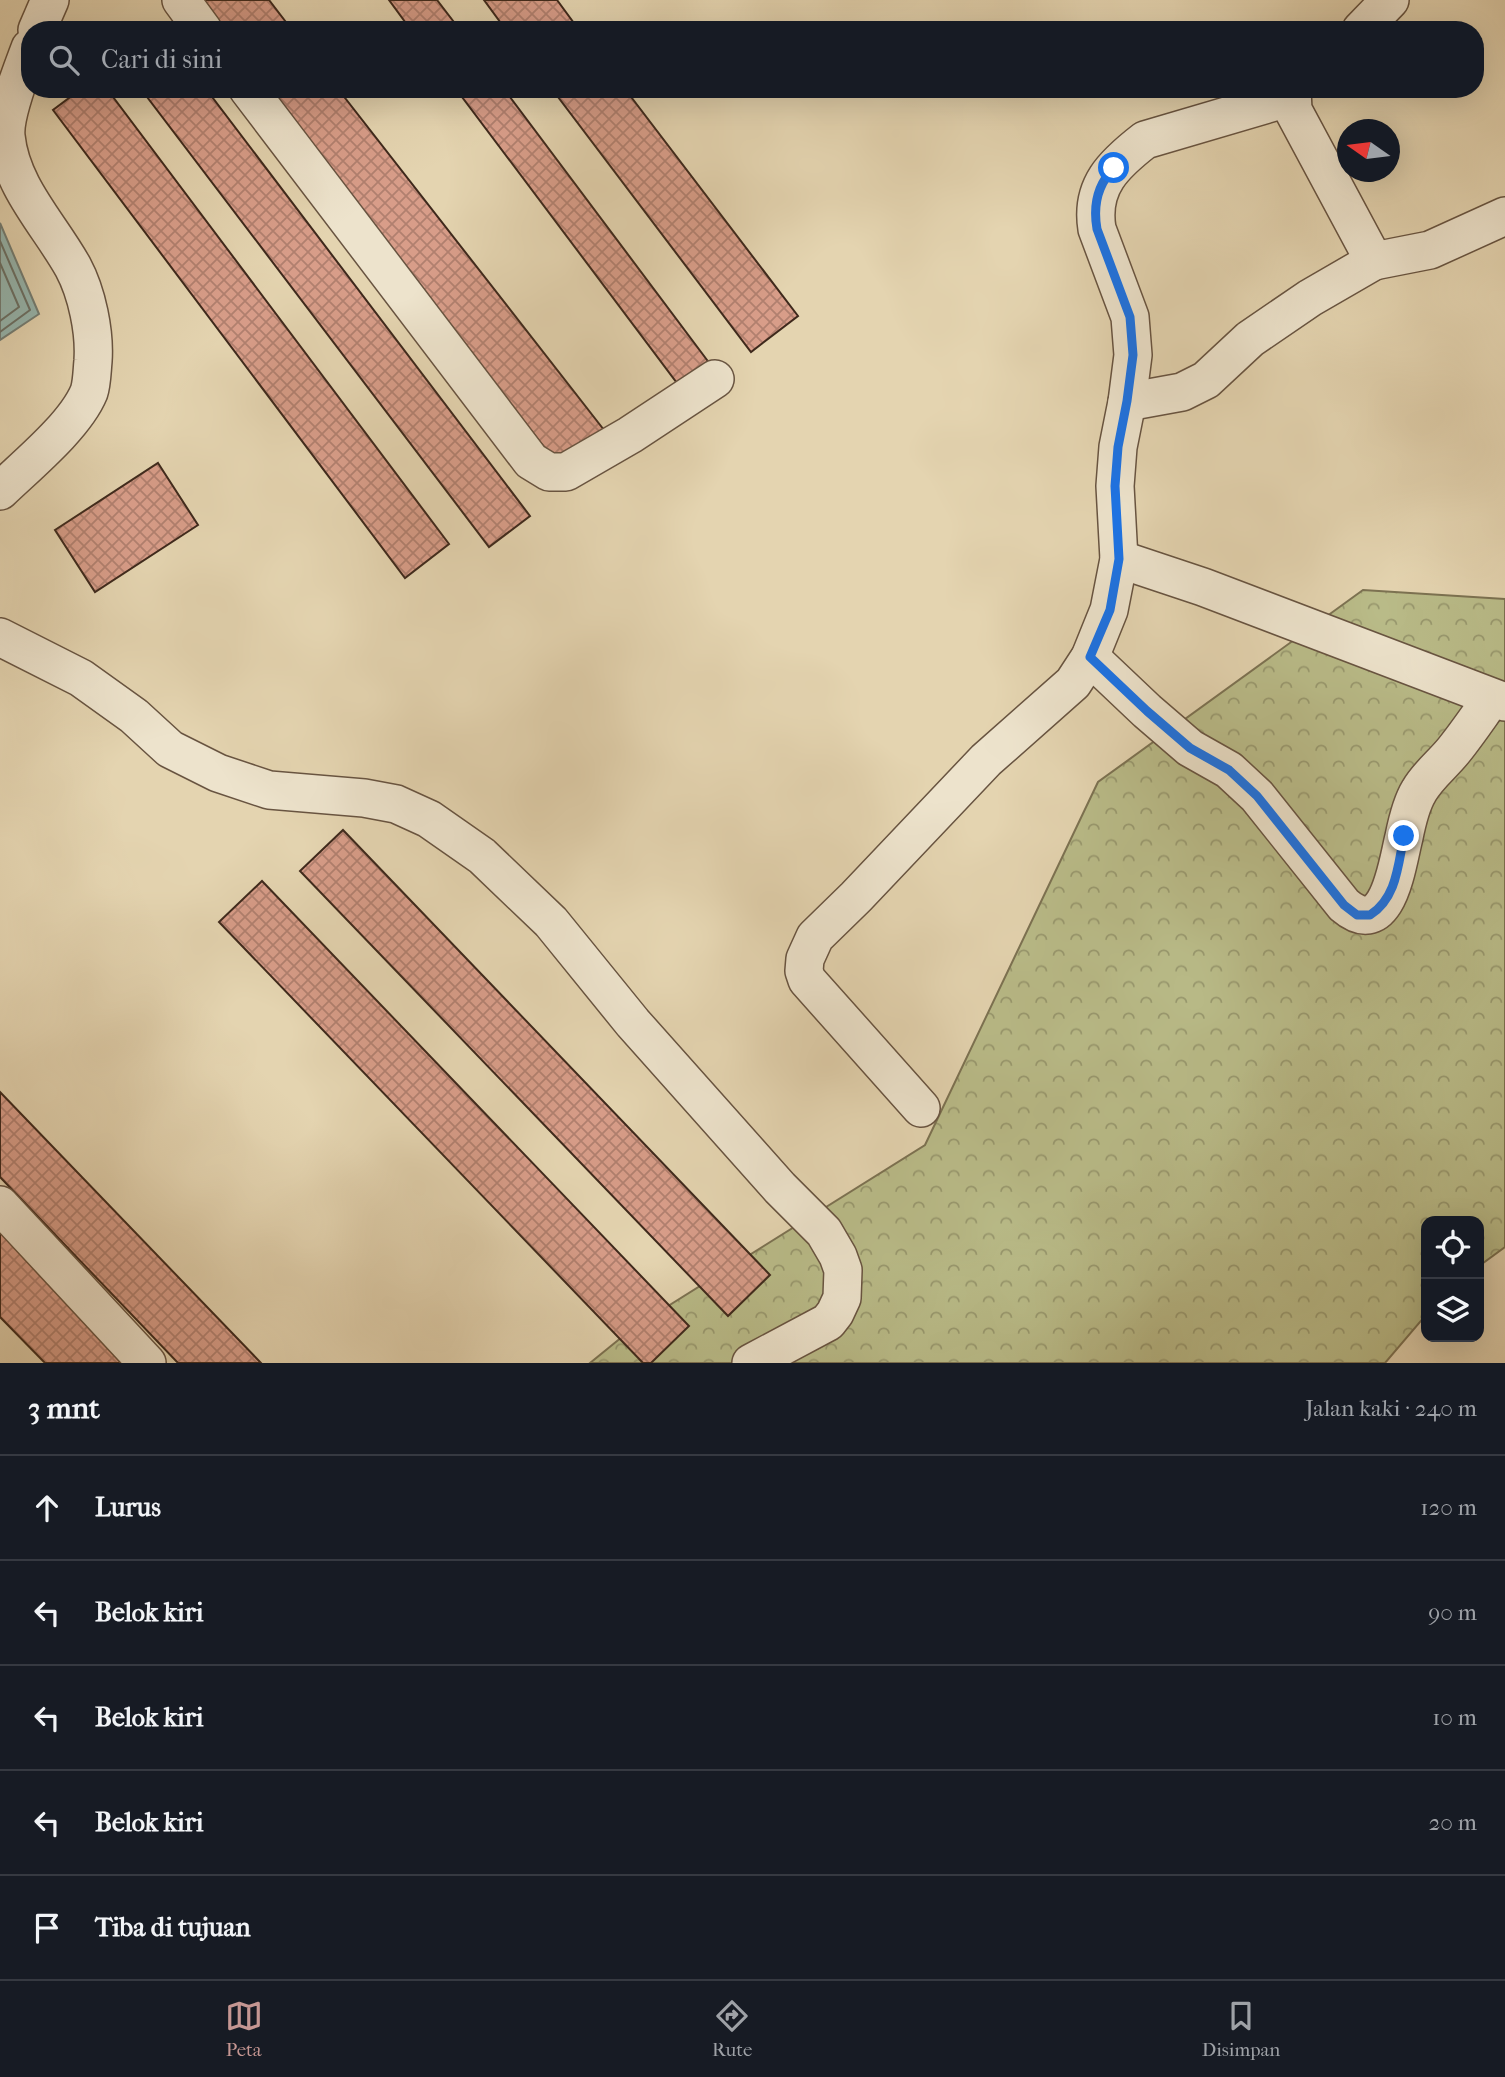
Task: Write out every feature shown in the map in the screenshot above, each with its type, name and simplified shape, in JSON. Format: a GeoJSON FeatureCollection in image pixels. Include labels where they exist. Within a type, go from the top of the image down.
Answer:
{"type":"FeatureCollection","features":[{"type":"Feature","properties":{"kind":"street"},"geometry":{"type":"LineString","coordinates":[[41,21],[50,0]]}},
{"type":"Feature","properties":{"kind":"street"},"geometry":{"type":"LineString","coordinates":[[181,0],[196,21]]}},
{"type":"Feature","properties":{"kind":"street"},"geometry":{"type":"LineString","coordinates":[[1370,21],[1390,0]]}},
{"type":"Feature","properties":{"kind":"street"},"geometry":{"type":"LineString","coordinates":[[0,491],[77,414],[90,390],[94,346],[75,269],[23,190],[10,161],[6,132],[21,76]]}},
{"type":"Feature","properties":{"kind":"street"},"geometry":{"type":"LineString","coordinates":[[255,98],[531,461],[540,467],[549,472],[566,472],[630,435],[715,379]]}},
{"type":"Feature","properties":{"kind":"street"},"geometry":{"type":"LineString","coordinates":[[921,1108],[807,980],[804,971],[805,959],[815,937],[986,761],[1073,682],[1090,657],[1110,610],[1119,559],[1115,486],[1118,447],[1133,355],[1130,317],[1094,215],[1101,185],[1129,152],[1145,140],[1275,98]]}},
{"type":"Feature","properties":{"kind":"street"},"geometry":{"type":"LineString","coordinates":[[1292,98],[1293,110],[1374,261]]}},
{"type":"Feature","properties":{"kind":"street"},"geometry":{"type":"LineString","coordinates":[[1127,401],[1182,392],[1206,380],[1250,340],[1310,298],[1374,261],[1430,250],[1505,216]]}},
{"type":"Feature","properties":{"kind":"street"},"geometry":{"type":"LineString","coordinates":[[1090,657],[1190,748],[1229,770],[1257,796],[1344,905],[1357,915],[1370,915],[1376,911],[1394,887],[1404,836],[1418,793],[1498,700],[1203,587],[1119,559]]}},
{"type":"Feature","properties":{"kind":"street"},"geometry":{"type":"LineString","coordinates":[[0,637],[81,678],[134,716],[170,749],[218,773],[269,790],[363,798],[396,804],[429,819],[482,856],[551,922],[633,1023],[780,1188],[824,1232],[838,1256],[843,1270],[842,1298],[828,1322],[751,1363]]}},
{"type":"Feature","properties":{"kind":"street"},"geometry":{"type":"LineString","coordinates":[[0,1205],[147,1363]]}},
{"type":"Feature","properties":{"kind":"green space"},"geometry":{"type":"Polygon","coordinates":[[[1363,590],[1505,599],[1505,1247],[1484,1262],[1484,1216],[1421,1216],[1421,1321],[1385,1363],[590,1363],[633,1328],[925,1145],[1098,782],[1363,590]]]}},
{"type":"Feature","properties":{"kind":"water"},"geometry":{"type":"Polygon","coordinates":[[[0,223],[39,314],[0,340],[0,223]]]}},
{"type":"Feature","properties":{"kind":"building"},"geometry":{"type":"Polygon","coordinates":[[[196,0],[269,0],[285,21],[212,21],[196,0]]]}},
{"type":"Feature","properties":{"kind":"building"},"geometry":{"type":"Polygon","coordinates":[[[389,0],[437,0],[453,21],[404,21],[389,0]]]}},
{"type":"Feature","properties":{"kind":"building"},"geometry":{"type":"Polygon","coordinates":[[[484,0],[557,0],[572,21],[499,21],[484,0]]]}},
{"type":"Feature","properties":{"kind":"building"},"geometry":{"type":"Polygon","coordinates":[[[69,98],[114,98],[449,544],[405,578],[53,110],[69,98]]]}},
{"type":"Feature","properties":{"kind":"building"},"geometry":{"type":"Polygon","coordinates":[[[148,98],[213,98],[530,516],[489,547],[148,98]]]}},
{"type":"Feature","properties":{"kind":"building"},"geometry":{"type":"Polygon","coordinates":[[[272,98],[345,98],[604,430],[558,465],[272,98]]]}},
{"type":"Feature","properties":{"kind":"building"},"geometry":{"type":"Polygon","coordinates":[[[463,98],[511,98],[713,368],[683,391],[463,98]]]}},
{"type":"Feature","properties":{"kind":"building"},"geometry":{"type":"Polygon","coordinates":[[[559,98],[632,98],[798,316],[751,352],[559,98]]]}},
{"type":"Feature","properties":{"kind":"building"},"geometry":{"type":"Polygon","coordinates":[[[158,463],[198,525],[95,592],[55,530],[158,463]]]}},
{"type":"Feature","properties":{"kind":"building"},"geometry":{"type":"Polygon","coordinates":[[[343,830],[770,1275],[728,1316],[300,871],[343,830]]]}},
{"type":"Feature","properties":{"kind":"building"},"geometry":{"type":"Polygon","coordinates":[[[262,881],[689,1326],[651,1363],[643,1363],[219,922],[262,881]]]}},
{"type":"Feature","properties":{"kind":"building"},"geometry":{"type":"Polygon","coordinates":[[[0,1092],[261,1363],[178,1363],[0,1177],[0,1092]]]}},
{"type":"Feature","properties":{"kind":"building"},"geometry":{"type":"Polygon","coordinates":[[[0,1231],[127,1363],[45,1363],[0,1317],[0,1231]]]}},
{"type":"Feature","properties":{"kind":"route"},"geometry":{"type":"LineString","coordinates":[[1114,168],[1101,185],[1094,215],[1130,317],[1133,355],[1118,447],[1115,486],[1119,559],[1110,610],[1090,657],[1190,748],[1229,770],[1257,796],[1353,913],[1370,915],[1385,901],[1394,887],[1404,836]]}}]}
